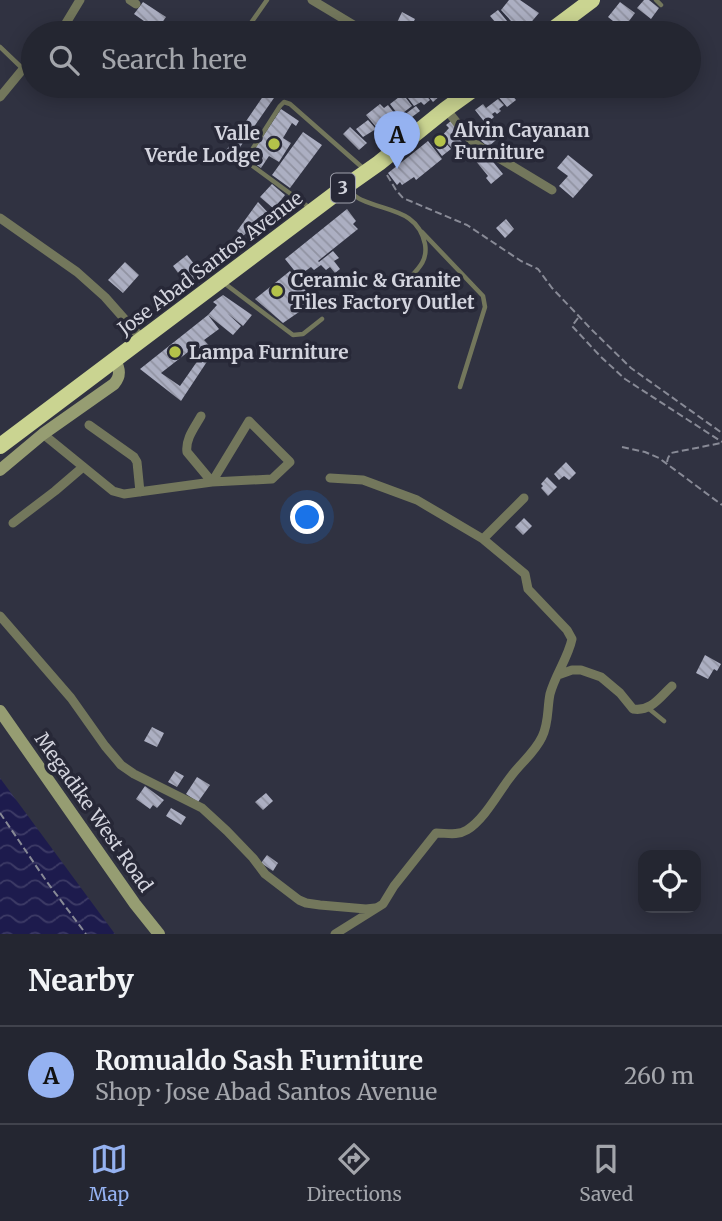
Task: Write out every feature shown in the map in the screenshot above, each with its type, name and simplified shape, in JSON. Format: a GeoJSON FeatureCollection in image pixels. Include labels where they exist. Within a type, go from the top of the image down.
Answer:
{"type":"FeatureCollection","features":[{"type":"Feature","properties":{"kind":"highway"},"geometry":{"type":"LineString","coordinates":[[564,21],[592,0]]}},
{"type":"Feature","properties":{"kind":"highway","name":"Jose Abad Santos Avenue"},"geometry":{"type":"LineString","coordinates":[[0,446],[373,167],[458,98]]}},
{"type":"Feature","properties":{"kind":"street"},"geometry":{"type":"LineString","coordinates":[[67,21],[80,0]]}},
{"type":"Feature","properties":{"kind":"street"},"geometry":{"type":"LineString","coordinates":[[312,0],[347,21]]}},
{"type":"Feature","properties":{"kind":"street"},"geometry":{"type":"LineString","coordinates":[[0,97],[21,71]]}},
{"type":"Feature","properties":{"kind":"street"},"geometry":{"type":"LineString","coordinates":[[446,109],[477,145],[552,190]]}},
{"type":"Feature","properties":{"kind":"street"},"geometry":{"type":"LineString","coordinates":[[0,218],[78,272],[143,340]]}},
{"type":"Feature","properties":{"kind":"street"},"geometry":{"type":"LineString","coordinates":[[0,470],[43,434],[114,384],[119,375],[115,361]]}},
{"type":"Feature","properties":{"kind":"street"},"geometry":{"type":"LineString","coordinates":[[201,416],[186,446],[187,452],[212,482]]}},
{"type":"Feature","properties":{"kind":"street"},"geometry":{"type":"LineString","coordinates":[[43,434],[114,491],[124,494],[212,482],[272,479],[290,462],[249,421],[212,482]]}},
{"type":"Feature","properties":{"kind":"street"},"geometry":{"type":"LineString","coordinates":[[89,425],[134,457],[137,462],[140,492]]}},
{"type":"Feature","properties":{"kind":"street"},"geometry":{"type":"LineString","coordinates":[[13,523],[83,467]]}},
{"type":"Feature","properties":{"kind":"street"},"geometry":{"type":"LineString","coordinates":[[330,478],[363,480],[416,500],[483,539],[525,574],[528,589],[567,630],[572,639],[551,694],[543,737],[535,749],[471,828],[455,835],[436,833],[383,904],[335,934]]}},
{"type":"Feature","properties":{"kind":"street"},"geometry":{"type":"LineString","coordinates":[[483,539],[524,498]]}},
{"type":"Feature","properties":{"kind":"street"},"geometry":{"type":"LineString","coordinates":[[0,616],[71,698],[121,765],[202,808],[253,858],[265,874],[306,904],[376,908]]}},
{"type":"Feature","properties":{"kind":"street"},"geometry":{"type":"LineString","coordinates":[[558,676],[572,670],[592,674],[609,683],[633,709],[640,710],[648,708],[672,686]]}},
{"type":"Feature","properties":{"kind":"street","name":"Megadike West Road"},"geometry":{"type":"LineString","coordinates":[[0,711],[135,904],[159,934]]}},
{"type":"Feature","properties":{"kind":"lane"},"geometry":{"type":"LineString","coordinates":[[252,21],[267,0]]}},
{"type":"Feature","properties":{"kind":"lane"},"geometry":{"type":"LineString","coordinates":[[656,0],[661,5]]}},
{"type":"Feature","properties":{"kind":"lane"},"geometry":{"type":"LineString","coordinates":[[0,47],[21,67]]}},
{"type":"Feature","properties":{"kind":"lane"},"geometry":{"type":"LineString","coordinates":[[314,211],[247,160],[284,102],[373,167]]}},
{"type":"Feature","properties":{"kind":"lane"},"geometry":{"type":"LineString","coordinates":[[344,188],[361,200],[396,211],[414,222],[483,296],[485,307],[460,387]]}},
{"type":"Feature","properties":{"kind":"lane"},"geometry":{"type":"LineString","coordinates":[[407,281],[425,259],[422,232]]}},
{"type":"Feature","properties":{"kind":"lane"},"geometry":{"type":"LineString","coordinates":[[221,281],[293,335],[303,334],[322,319]]}},
{"type":"Feature","properties":{"kind":"lane"},"geometry":{"type":"LineString","coordinates":[[648,708],[664,721]]}},
{"type":"Feature","properties":{"kind":"path"},"geometry":{"type":"LineString","coordinates":[[373,167],[403,198],[467,225],[521,261],[538,269],[579,317],[631,368],[722,433]]}},
{"type":"Feature","properties":{"kind":"path"},"geometry":{"type":"LineString","coordinates":[[579,317],[572,326],[617,372],[722,442],[671,453],[667,464]]}},
{"type":"Feature","properties":{"kind":"path"},"geometry":{"type":"LineString","coordinates":[[622,447],[659,458],[722,505]]}},
{"type":"Feature","properties":{"kind":"path"},"geometry":{"type":"LineString","coordinates":[[0,813],[47,883],[86,934]]}},
{"type":"Feature","properties":{"kind":"water"},"geometry":{"type":"Polygon","coordinates":[[[0,778],[115,934],[0,934],[0,778]]]}},
{"type":"Feature","properties":{"kind":"building"},"geometry":{"type":"Polygon","coordinates":[[[509,0],[520,0],[539,13],[532,21],[511,21],[501,10],[509,0]]]}},
{"type":"Feature","properties":{"kind":"building"},"geometry":{"type":"Polygon","coordinates":[[[644,0],[649,0],[659,8],[651,19],[637,8],[644,0]]]}},
{"type":"Feature","properties":{"kind":"building"},"geometry":{"type":"Polygon","coordinates":[[[143,2],[166,17],[163,21],[144,21],[134,14],[143,2]]]}},
{"type":"Feature","properties":{"kind":"building"},"geometry":{"type":"Polygon","coordinates":[[[620,2],[635,13],[629,21],[613,21],[608,17],[620,2]]]}},
{"type":"Feature","properties":{"kind":"building"},"geometry":{"type":"Polygon","coordinates":[[[498,10],[507,21],[494,21],[490,16],[498,10]]]}},
{"type":"Feature","properties":{"kind":"building"},"geometry":{"type":"Polygon","coordinates":[[[402,12],[415,19],[414,21],[398,21],[402,12]]]}},
{"type":"Feature","properties":{"kind":"building"},"geometry":{"type":"Polygon","coordinates":[[[262,98],[274,98],[231,160],[223,155],[262,98]]]}},
{"type":"Feature","properties":{"kind":"building"},"geometry":{"type":"Polygon","coordinates":[[[398,98],[406,98],[412,106],[399,116],[390,104],[398,98]]]}},
{"type":"Feature","properties":{"kind":"building"},"geometry":{"type":"Polygon","coordinates":[[[408,98],[430,100],[424,105],[421,102],[414,106],[408,98]]]}},
{"type":"Feature","properties":{"kind":"building"},"geometry":{"type":"Polygon","coordinates":[[[499,98],[516,100],[507,107],[499,98]]]}},
{"type":"Feature","properties":{"kind":"building"},"geometry":{"type":"Polygon","coordinates":[[[498,99],[504,105],[497,114],[492,114],[494,117],[486,124],[475,110],[483,104],[486,108],[498,99]]]}},
{"type":"Feature","properties":{"kind":"building"},"geometry":{"type":"Polygon","coordinates":[[[380,104],[384,108],[388,105],[395,114],[377,128],[366,115],[380,104]]]}},
{"type":"Feature","properties":{"kind":"building"},"geometry":{"type":"Polygon","coordinates":[[[416,106],[420,111],[404,123],[400,118],[416,106]]]}},
{"type":"Feature","properties":{"kind":"building"},"geometry":{"type":"Polygon","coordinates":[[[281,109],[299,121],[296,126],[292,123],[283,138],[291,143],[279,162],[269,156],[261,168],[248,159],[281,109]]]}},
{"type":"Feature","properties":{"kind":"building"},"geometry":{"type":"Polygon","coordinates":[[[396,115],[401,122],[383,136],[378,129],[396,115]]]}},
{"type":"Feature","properties":{"kind":"building"},"geometry":{"type":"Polygon","coordinates":[[[368,120],[376,129],[363,137],[356,129],[368,120]]]}},
{"type":"Feature","properties":{"kind":"building"},"geometry":{"type":"Polygon","coordinates":[[[452,120],[459,127],[453,133],[462,142],[454,150],[441,137],[449,128],[446,125],[452,120]]]}},
{"type":"Feature","properties":{"kind":"building"},"geometry":{"type":"Polygon","coordinates":[[[482,126],[496,140],[488,147],[474,134],[482,126]]]}},
{"type":"Feature","properties":{"kind":"building"},"geometry":{"type":"Polygon","coordinates":[[[350,127],[367,143],[359,150],[343,134],[350,127]]]}},
{"type":"Feature","properties":{"kind":"building"},"geometry":{"type":"Polygon","coordinates":[[[303,132],[322,145],[290,188],[272,175],[303,132]]]}},
{"type":"Feature","properties":{"kind":"building"},"geometry":{"type":"Polygon","coordinates":[[[440,136],[451,149],[442,156],[432,143],[440,136]]]}},
{"type":"Feature","properties":{"kind":"building"},"geometry":{"type":"Polygon","coordinates":[[[428,141],[442,159],[416,180],[414,177],[402,185],[400,182],[397,185],[388,173],[428,141]]]}},
{"type":"Feature","properties":{"kind":"building"},"geometry":{"type":"Polygon","coordinates":[[[485,152],[503,174],[491,184],[475,160],[485,152]]]}},
{"type":"Feature","properties":{"kind":"building"},"geometry":{"type":"Polygon","coordinates":[[[568,155],[593,175],[573,198],[559,186],[568,176],[557,168],[568,155]]]}},
{"type":"Feature","properties":{"kind":"building"},"geometry":{"type":"Polygon","coordinates":[[[272,184],[285,195],[274,209],[260,197],[272,184]]]}},
{"type":"Feature","properties":{"kind":"building"},"geometry":{"type":"Polygon","coordinates":[[[258,202],[274,219],[265,227],[260,221],[243,236],[237,231],[258,202]]]}},
{"type":"Feature","properties":{"kind":"building"},"geometry":{"type":"Polygon","coordinates":[[[347,209],[356,221],[353,224],[358,229],[318,261],[333,251],[339,258],[334,261],[340,269],[335,273],[330,267],[326,270],[321,265],[314,270],[311,267],[304,272],[307,276],[302,280],[285,259],[347,209]]]}},
{"type":"Feature","properties":{"kind":"building"},"geometry":{"type":"Polygon","coordinates":[[[506,219],[514,229],[505,238],[496,228],[506,219]]]}},
{"type":"Feature","properties":{"kind":"building"},"geometry":{"type":"Polygon","coordinates":[[[187,255],[202,274],[194,280],[188,272],[181,277],[173,266],[187,255]]]}},
{"type":"Feature","properties":{"kind":"building"},"geometry":{"type":"Polygon","coordinates":[[[125,262],[139,275],[123,293],[108,280],[125,262]]]}},
{"type":"Feature","properties":{"kind":"building"},"geometry":{"type":"Polygon","coordinates":[[[290,271],[315,301],[283,323],[255,299],[290,271]]]}},
{"type":"Feature","properties":{"kind":"building"},"geometry":{"type":"Polygon","coordinates":[[[223,295],[252,315],[243,326],[227,313],[241,326],[233,335],[208,315],[217,305],[213,302],[223,295]]]}},
{"type":"Feature","properties":{"kind":"building"},"geometry":{"type":"Polygon","coordinates":[[[208,315],[219,329],[204,340],[214,351],[181,401],[140,369],[208,315]],[[197,345],[161,373],[180,386],[203,353],[197,345]]]}},
{"type":"Feature","properties":{"kind":"building"},"geometry":{"type":"Polygon","coordinates":[[[566,462],[576,473],[569,480],[564,476],[559,480],[554,474],[566,462]]]}},
{"type":"Feature","properties":{"kind":"building"},"geometry":{"type":"Polygon","coordinates":[[[547,477],[557,487],[548,496],[541,488],[547,477]]]}},
{"type":"Feature","properties":{"kind":"building"},"geometry":{"type":"Polygon","coordinates":[[[524,518],[532,526],[523,535],[515,527],[524,518]]]}},
{"type":"Feature","properties":{"kind":"building"},"geometry":{"type":"Polygon","coordinates":[[[705,655],[721,664],[708,679],[696,673],[705,655]]]}},
{"type":"Feature","properties":{"kind":"building"},"geometry":{"type":"Polygon","coordinates":[[[152,727],[164,733],[157,747],[144,741],[152,727]]]}},
{"type":"Feature","properties":{"kind":"building"},"geometry":{"type":"Polygon","coordinates":[[[175,771],[184,776],[177,787],[168,782],[175,771]]]}},
{"type":"Feature","properties":{"kind":"building"},"geometry":{"type":"Polygon","coordinates":[[[197,777],[210,785],[198,802],[186,794],[197,777]]]}},
{"type":"Feature","properties":{"kind":"building"},"geometry":{"type":"Polygon","coordinates":[[[145,786],[164,800],[157,808],[153,805],[150,809],[136,799],[145,786]]]}},
{"type":"Feature","properties":{"kind":"building"},"geometry":{"type":"Polygon","coordinates":[[[266,793],[273,801],[263,810],[255,802],[266,793]]]}},
{"type":"Feature","properties":{"kind":"building"},"geometry":{"type":"Polygon","coordinates":[[[171,808],[186,817],[181,825],[166,816],[171,808]]]}},
{"type":"Feature","properties":{"kind":"building"},"geometry":{"type":"Polygon","coordinates":[[[267,855],[278,863],[273,871],[261,863],[267,855]]]}},
{"type":"Feature","properties":{"kind":"place","name":"Alvin Cayanan Furniture"},"geometry":{"type":"Point","coordinates":[440,141]}},
{"type":"Feature","properties":{"kind":"place","name":"Valle Verde Lodge"},"geometry":{"type":"Point","coordinates":[274,144]}},
{"type":"Feature","properties":{"kind":"place","name":"Romualdo Sash Furniture"},"geometry":{"type":"Point","coordinates":[397,169]}},
{"type":"Feature","properties":{"kind":"place","name":"Ceramic & Granite Tiles Factory Outlet"},"geometry":{"type":"Point","coordinates":[277,291]}},
{"type":"Feature","properties":{"kind":"place","name":"Lampa Furniture"},"geometry":{"type":"Point","coordinates":[175,352]}}]}
